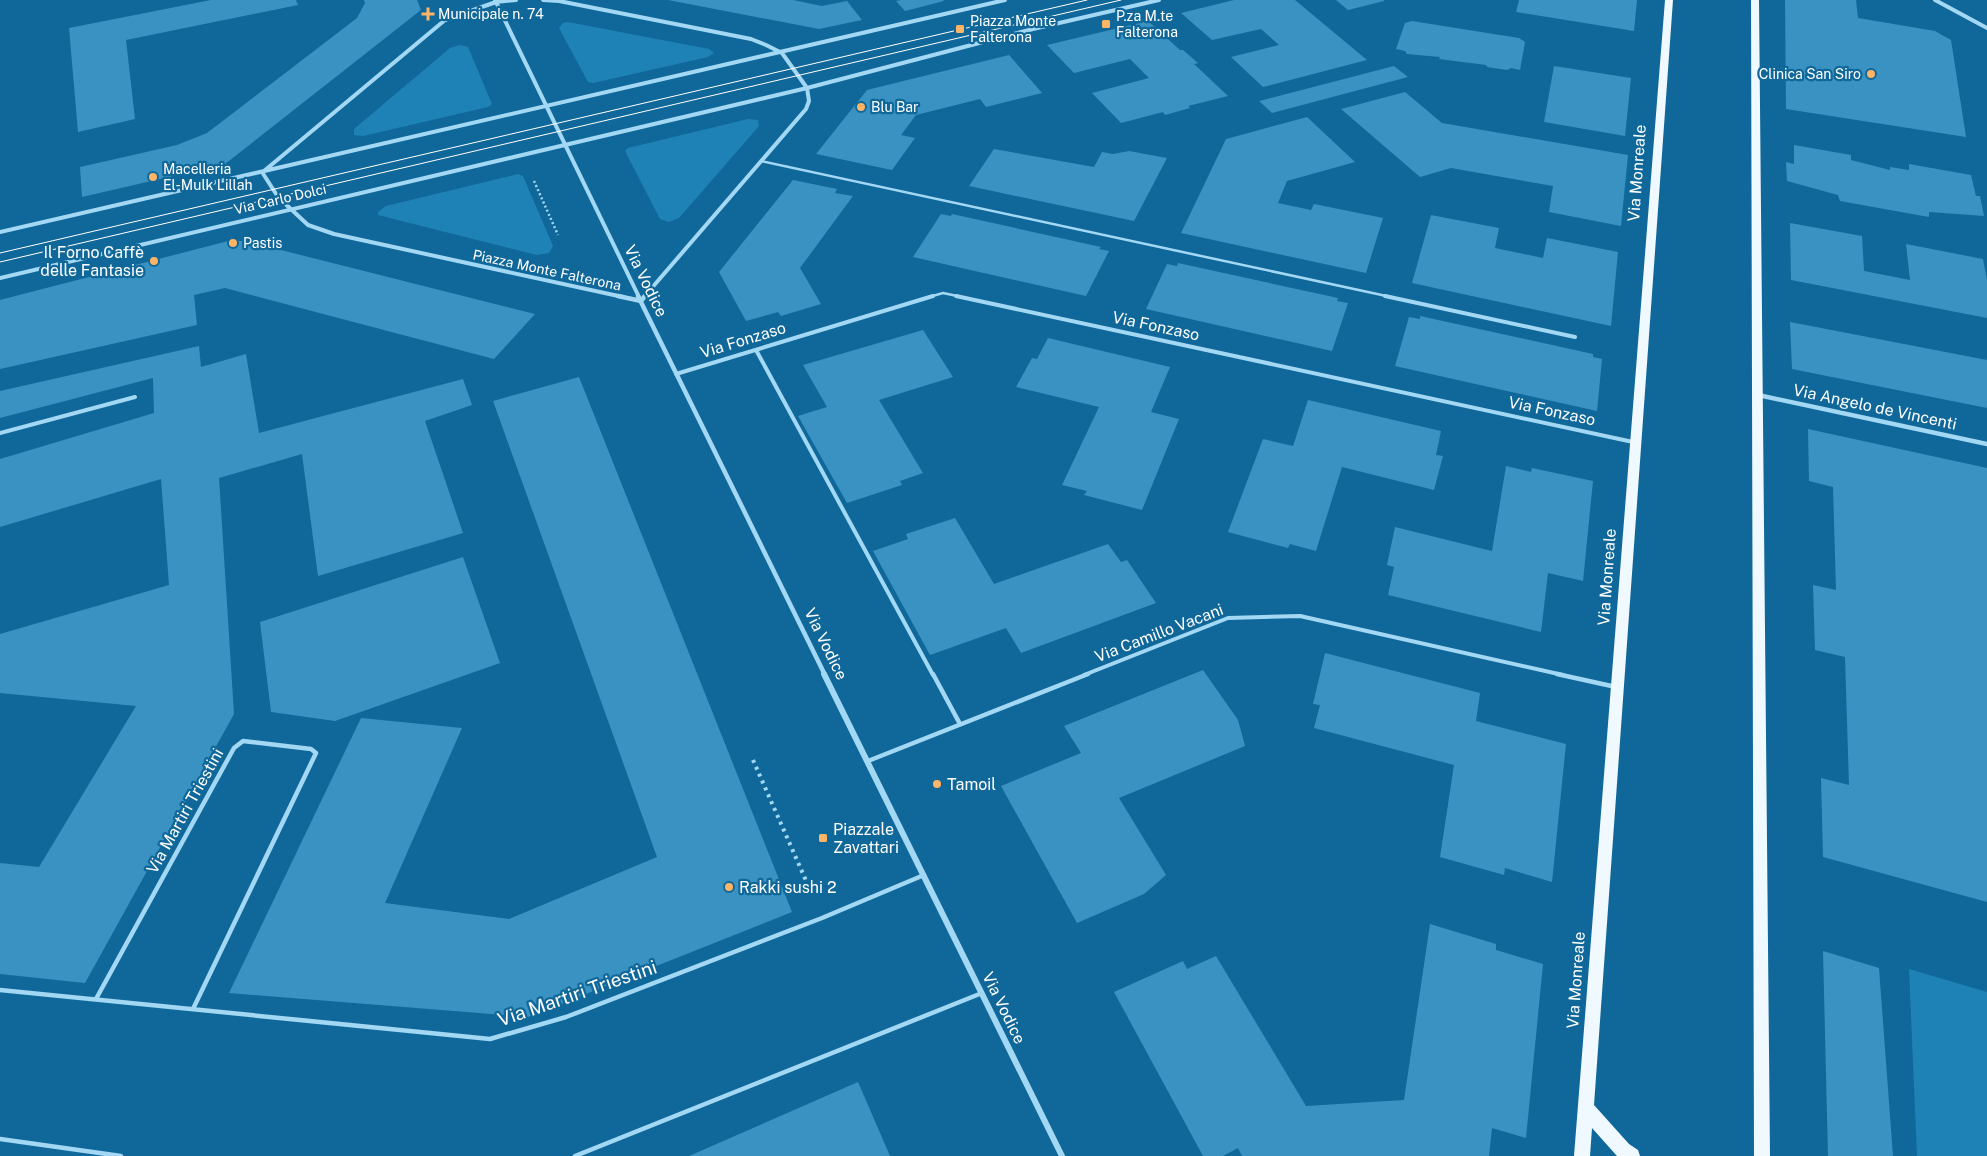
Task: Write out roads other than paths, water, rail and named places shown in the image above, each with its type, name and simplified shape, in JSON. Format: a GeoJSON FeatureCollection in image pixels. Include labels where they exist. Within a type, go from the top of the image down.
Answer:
{"type":"FeatureCollection","features":[{"type":"Feature","properties":{"kind":"main road","name":"Via Monreale"},"geometry":{"type":"LineString","coordinates":[[1582,1156],[1669,0]]}},
{"type":"Feature","properties":{"kind":"main road"},"geometry":{"type":"LineString","coordinates":[[1756,0],[1762,1156]]}},
{"type":"Feature","properties":{"kind":"main road"},"geometry":{"type":"LineString","coordinates":[[1586,1108],[1623,1150],[1632,1156]]}},
{"type":"Feature","properties":{"kind":"street"},"geometry":{"type":"LineString","coordinates":[[262,172],[445,20],[496,1],[516,0]]}},
{"type":"Feature","properties":{"kind":"street"},"geometry":{"type":"LineString","coordinates":[[543,0],[559,1],[751,39],[782,53],[807,88]]}},
{"type":"Feature","properties":{"kind":"street"},"geometry":{"type":"LineString","coordinates":[[262,172],[1005,0]]}},
{"type":"Feature","properties":{"kind":"street"},"geometry":{"type":"LineString","coordinates":[[496,1],[565,145],[807,88],[1033,29],[1159,0]]}},
{"type":"Feature","properties":{"kind":"street"},"geometry":{"type":"LineString","coordinates":[[1935,0],[1987,28]]}},
{"type":"Feature","properties":{"kind":"street","name":"Piazza Monte Falterona"},"geometry":{"type":"LineString","coordinates":[[262,172],[278,197],[289,209],[308,225],[334,234],[641,302],[806,109],[809,101],[807,88]]}},
{"type":"Feature","properties":{"kind":"street","name":"Via Carlo Dolci"},"geometry":{"type":"LineString","coordinates":[[0,278],[565,145]]}},
{"type":"Feature","properties":{"kind":"street","name":"Via Vodice"},"geometry":{"type":"LineString","coordinates":[[565,145],[1062,1156]]}},
{"type":"Feature","properties":{"kind":"street","name":"Via Carlo Dolci"},"geometry":{"type":"LineString","coordinates":[[0,232],[262,172]]}},
{"type":"Feature","properties":{"kind":"street","name":"Via Angelo de Vincenti"},"geometry":{"type":"LineString","coordinates":[[1758,394],[1987,444]]}},
{"type":"Feature","properties":{"kind":"lane"},"geometry":{"type":"LineString","coordinates":[[761,161],[1575,337]]}},
{"type":"Feature","properties":{"kind":"lane","name":"Via Fonzaso"},"geometry":{"type":"LineString","coordinates":[[676,374],[943,293],[1636,442]]}},
{"type":"Feature","properties":{"kind":"lane"},"geometry":{"type":"LineString","coordinates":[[756,350],[960,724]]}},
{"type":"Feature","properties":{"kind":"lane"},"geometry":{"type":"LineString","coordinates":[[0,433],[135,397]]}},
{"type":"Feature","properties":{"kind":"lane","name":"Via Camillo Vacani"},"geometry":{"type":"LineString","coordinates":[[868,760],[1228,618],[1300,616],[1617,687]]}},
{"type":"Feature","properties":{"kind":"lane","name":"Via Martiri Triestini"},"geometry":{"type":"LineString","coordinates":[[96,999],[234,748],[243,741],[312,748],[316,753],[193,1009]]}},
{"type":"Feature","properties":{"kind":"lane","name":"Via Martiri Triestini"},"geometry":{"type":"LineString","coordinates":[[0,990],[490,1039],[566,1017],[822,918],[924,875]]}},
{"type":"Feature","properties":{"kind":"lane"},"geometry":{"type":"LineString","coordinates":[[575,1156],[982,993]]}},
{"type":"Feature","properties":{"kind":"lane"},"geometry":{"type":"LineString","coordinates":[[0,1139],[121,1156]]}},
{"type":"Feature","properties":{"kind":"tram line"},"geometry":{"type":"LineString","coordinates":[[0,253],[1087,0]]}},
{"type":"Feature","properties":{"kind":"tram line"},"geometry":{"type":"LineString","coordinates":[[0,262],[1121,0]]}},
{"type":"Feature","properties":{"kind":"place","name":"Municipale n. 74"},"geometry":{"type":"Point","coordinates":[428,14]}},
{"type":"Feature","properties":{"kind":"place","name":"P.za M.te Falterona"},"geometry":{"type":"Point","coordinates":[1106,24]}},
{"type":"Feature","properties":{"kind":"place","name":"Piazza Monte Falterona"},"geometry":{"type":"Point","coordinates":[960,29]}},
{"type":"Feature","properties":{"kind":"place","name":"Clinica San Siro"},"geometry":{"type":"Point","coordinates":[1871,74]}},
{"type":"Feature","properties":{"kind":"place","name":"Blu Bar"},"geometry":{"type":"Point","coordinates":[861,107]}},
{"type":"Feature","properties":{"kind":"place","name":"Macelleria El-Mulk Lillah"},"geometry":{"type":"Point","coordinates":[153,177]}},
{"type":"Feature","properties":{"kind":"place","name":"Pastis"},"geometry":{"type":"Point","coordinates":[233,243]}},
{"type":"Feature","properties":{"kind":"place","name":"Il Forno Caffè delle Fantasie"},"geometry":{"type":"Point","coordinates":[154,261]}},
{"type":"Feature","properties":{"kind":"place","name":"Tamoil"},"geometry":{"type":"Point","coordinates":[937,784]}},
{"type":"Feature","properties":{"kind":"place","name":"Piazzale Zavattari"},"geometry":{"type":"Point","coordinates":[823,838]}},
{"type":"Feature","properties":{"kind":"place","name":"Rakki sushi 2"},"geometry":{"type":"Point","coordinates":[729,887]}}]}
